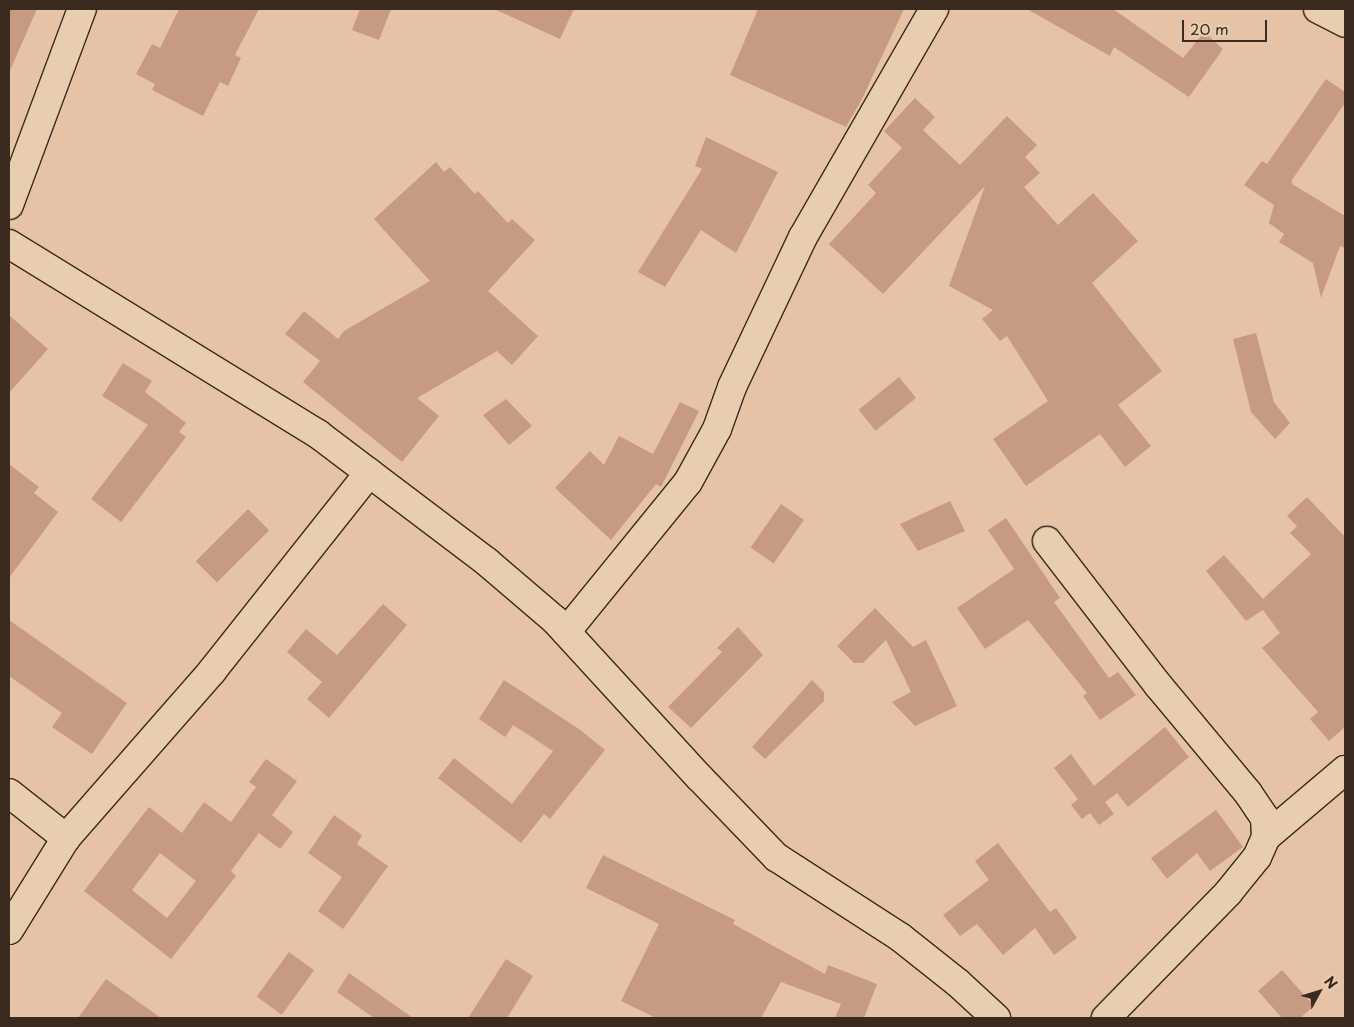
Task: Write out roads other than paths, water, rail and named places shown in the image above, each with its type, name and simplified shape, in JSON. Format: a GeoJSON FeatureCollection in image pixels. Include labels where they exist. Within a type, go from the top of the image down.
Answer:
{"type":"FeatureCollection","features":[{"type":"Feature","properties":{"kind":"street"},"geometry":{"type":"LineString","coordinates":[[9,205],[82,9]]}},
{"type":"Feature","properties":{"kind":"street"},"geometry":{"type":"LineString","coordinates":[[566,632],[688,482],[717,429],[732,387],[803,237],[934,9]]}},
{"type":"Feature","properties":{"kind":"street"},"geometry":{"type":"LineString","coordinates":[[1318,9],[1345,23]]}},
{"type":"Feature","properties":{"kind":"street"},"geometry":{"type":"LineString","coordinates":[[9,244],[318,434],[487,562],[566,632],[700,778],[776,857],[900,937],[958,982],[996,1018]]}},
{"type":"Feature","properties":{"kind":"street"},"geometry":{"type":"LineString","coordinates":[[9,930],[66,838],[212,671],[369,473]]}},
{"type":"Feature","properties":{"kind":"street"},"geometry":{"type":"LineString","coordinates":[[1047,541],[1158,685],[1248,793],[1265,818],[1266,836],[1257,857],[1228,892],[1106,1018]]}},
{"type":"Feature","properties":{"kind":"street"},"geometry":{"type":"LineString","coordinates":[[1266,836],[1345,770]]}},
{"type":"Feature","properties":{"kind":"street"},"geometry":{"type":"LineString","coordinates":[[9,793],[66,838]]}}]}
